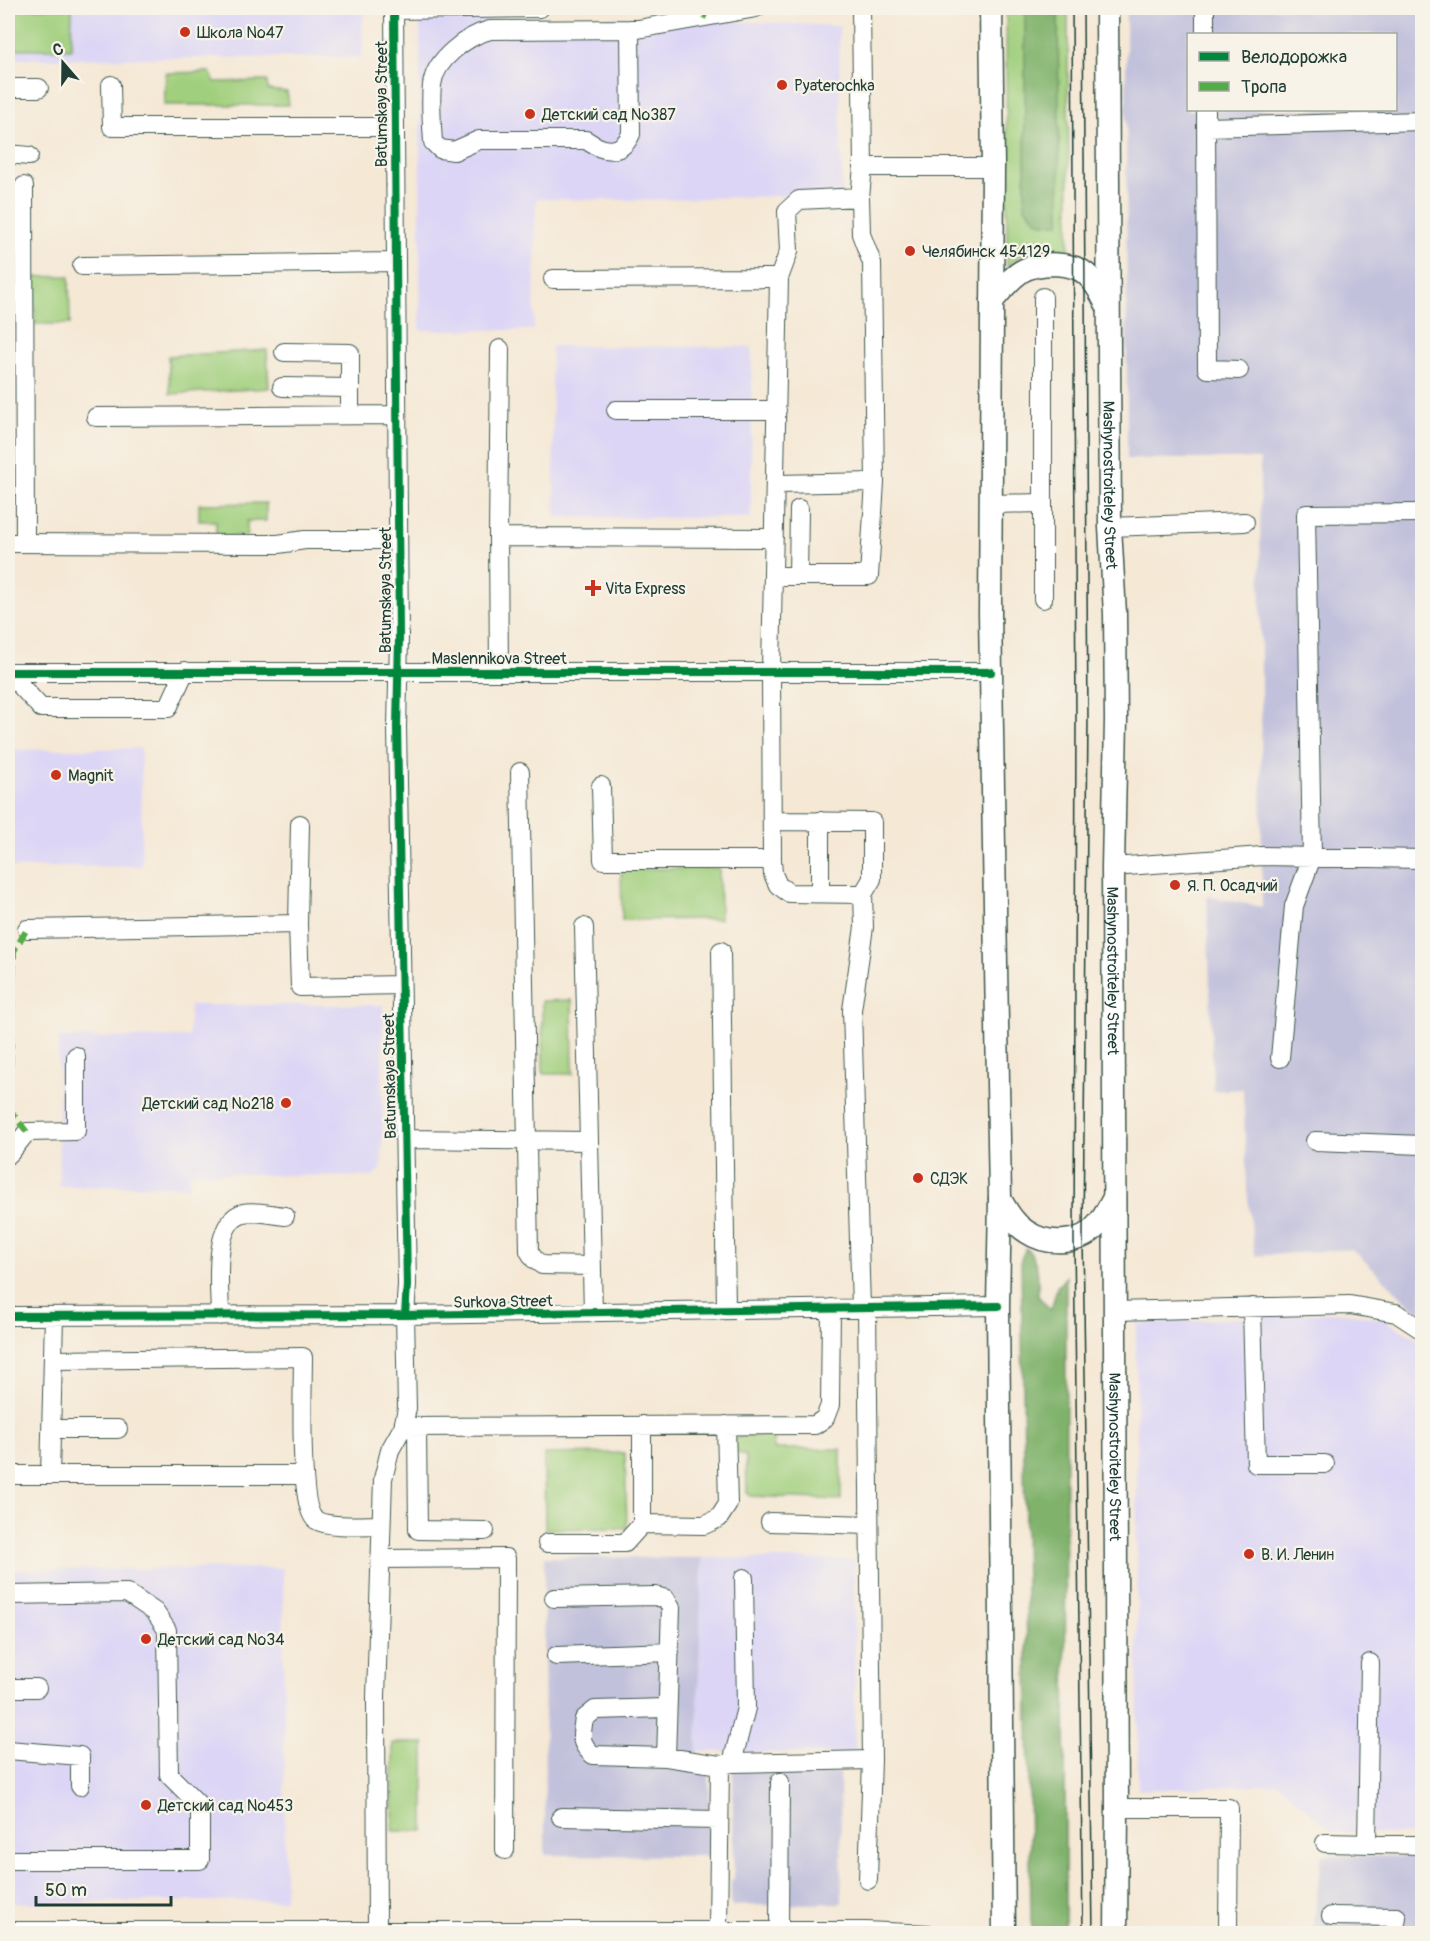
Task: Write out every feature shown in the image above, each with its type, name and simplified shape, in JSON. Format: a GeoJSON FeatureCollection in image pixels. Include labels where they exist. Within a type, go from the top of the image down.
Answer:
{"type":"FeatureCollection","features":[{"type":"Feature","properties":{"kind":"main road"},"geometry":{"type":"LineString","coordinates":[[991,8],[993,167],[991,672],[1000,1199],[998,1306],[1004,1934]]}},
{"type":"Feature","properties":{"kind":"main road","name":"Mashynostroiteley Street"},"geometry":{"type":"LineString","coordinates":[[1107,8],[1110,527],[1115,614],[1116,720],[1113,867],[1118,1808],[1116,1934]]}},
{"type":"Feature","properties":{"kind":"main road"},"geometry":{"type":"LineString","coordinates":[[992,301],[1011,280],[1025,269],[1040,265],[1059,265],[1085,273],[1098,287],[1108,307]]}},
{"type":"Feature","properties":{"kind":"main road"},"geometry":{"type":"LineString","coordinates":[[1000,1199],[1011,1217],[1025,1231],[1041,1240],[1058,1242],[1074,1240],[1098,1225],[1114,1197]]}},
{"type":"Feature","properties":{"kind":"street"},"geometry":{"type":"LineString","coordinates":[[394,9],[540,8]]}},
{"type":"Feature","properties":{"kind":"street"},"geometry":{"type":"LineString","coordinates":[[630,29],[631,134],[620,148],[606,150],[586,140],[479,140],[454,151],[440,149],[432,142],[432,83],[440,66],[455,49],[474,34],[490,30],[630,29],[726,10],[756,8]]}},
{"type":"Feature","properties":{"kind":"street"},"geometry":{"type":"LineString","coordinates":[[773,576],[868,576],[875,482],[872,263],[861,234],[860,197],[863,167],[861,8]]}},
{"type":"Feature","properties":{"kind":"street"},"geometry":{"type":"LineString","coordinates":[[1205,8],[1205,33]]}},
{"type":"Feature","properties":{"kind":"street","name":"Batumskaya Street"},"geometry":{"type":"LineString","coordinates":[[394,9],[400,985],[407,1285],[405,1316],[407,1408],[410,1427]]}},
{"type":"Feature","properties":{"kind":"street"},"geometry":{"type":"LineString","coordinates":[[111,84],[112,127],[394,127]]}},
{"type":"Feature","properties":{"kind":"street"},"geometry":{"type":"LineString","coordinates":[[8,88],[39,88]]}},
{"type":"Feature","properties":{"kind":"street"},"geometry":{"type":"LineString","coordinates":[[1239,370],[1207,369],[1206,118],[1422,121]]}},
{"type":"Feature","properties":{"kind":"street"},"geometry":{"type":"LineString","coordinates":[[8,154],[29,156]]}},
{"type":"Feature","properties":{"kind":"street"},"geometry":{"type":"LineString","coordinates":[[863,167],[993,167]]}},
{"type":"Feature","properties":{"kind":"street"},"geometry":{"type":"LineString","coordinates":[[24,186],[16,543],[278,544],[305,540],[398,540]]}},
{"type":"Feature","properties":{"kind":"street"},"geometry":{"type":"LineString","coordinates":[[860,197],[799,200],[788,211],[789,251],[779,278],[771,671],[772,860],[778,885],[789,893],[863,894]]}},
{"type":"Feature","properties":{"kind":"street"},"geometry":{"type":"LineString","coordinates":[[82,266],[395,262]]}},
{"type":"Feature","properties":{"kind":"street"},"geometry":{"type":"LineString","coordinates":[[553,279],[779,278]]}},
{"type":"Feature","properties":{"kind":"street"},"geometry":{"type":"LineString","coordinates":[[1043,297],[1043,599]]}},
{"type":"Feature","properties":{"kind":"street"},"geometry":{"type":"LineString","coordinates":[[499,671],[500,349]]}},
{"type":"Feature","properties":{"kind":"street"},"geometry":{"type":"LineString","coordinates":[[284,352],[350,353],[350,415]]}},
{"type":"Feature","properties":{"kind":"street"},"geometry":{"type":"LineString","coordinates":[[282,387],[350,388]]}},
{"type":"Feature","properties":{"kind":"street"},"geometry":{"type":"LineString","coordinates":[[616,410],[777,410]]}},
{"type":"Feature","properties":{"kind":"street"},"geometry":{"type":"LineString","coordinates":[[96,417],[397,415]]}},
{"type":"Feature","properties":{"kind":"street"},"geometry":{"type":"LineString","coordinates":[[776,484],[875,482]]}},
{"type":"Feature","properties":{"kind":"street"},"geometry":{"type":"LineString","coordinates":[[991,504],[1043,503]]}},
{"type":"Feature","properties":{"kind":"street"},"geometry":{"type":"LineString","coordinates":[[798,576],[799,509]]}},
{"type":"Feature","properties":{"kind":"street"},"geometry":{"type":"LineString","coordinates":[[1280,1058],[1294,906],[1312,856],[1306,514],[1422,513]]}},
{"type":"Feature","properties":{"kind":"street"},"geometry":{"type":"LineString","coordinates":[[1110,527],[1245,522]]}},
{"type":"Feature","properties":{"kind":"street"},"geometry":{"type":"LineString","coordinates":[[498,537],[774,538]]}},
{"type":"Feature","properties":{"kind":"street"},"geometry":{"type":"LineString","coordinates":[[8,672],[41,708],[168,708],[185,671]]}},
{"type":"Feature","properties":{"kind":"street","name":"Maslennikova Street"},"geometry":{"type":"LineString","coordinates":[[8,672],[991,672]]}},
{"type":"Feature","properties":{"kind":"street"},"geometry":{"type":"LineString","coordinates":[[520,772],[529,1251],[542,1265],[591,1266]]}},
{"type":"Feature","properties":{"kind":"street"},"geometry":{"type":"LineString","coordinates":[[601,786],[603,860],[772,860]]}},
{"type":"Feature","properties":{"kind":"street"},"geometry":{"type":"LineString","coordinates":[[773,821],[872,822],[872,879],[863,894],[864,927],[852,1010],[864,1307],[869,1525],[872,1760],[868,1880]]}},
{"type":"Feature","properties":{"kind":"street"},"geometry":{"type":"LineString","coordinates":[[820,821],[820,892]]}},
{"type":"Feature","properties":{"kind":"street"},"geometry":{"type":"LineString","coordinates":[[300,824],[298,924],[300,987],[400,985]]}},
{"type":"Feature","properties":{"kind":"street"},"geometry":{"type":"LineString","coordinates":[[1113,867],[1262,856],[1422,859]]}},
{"type":"Feature","properties":{"kind":"street"},"geometry":{"type":"LineString","coordinates":[[27,929],[298,924]]}},
{"type":"Feature","properties":{"kind":"street"},"geometry":{"type":"LineString","coordinates":[[584,927],[593,1313]]}},
{"type":"Feature","properties":{"kind":"street"},"geometry":{"type":"LineString","coordinates":[[721,951],[726,1310]]}},
{"type":"Feature","properties":{"kind":"street"},"geometry":{"type":"LineString","coordinates":[[8,1155],[27,1132],[76,1131],[76,1056]]}},
{"type":"Feature","properties":{"kind":"street"},"geometry":{"type":"LineString","coordinates":[[404,1139],[589,1141]]}},
{"type":"Feature","properties":{"kind":"street"},"geometry":{"type":"LineString","coordinates":[[1315,1141],[1422,1145]]}},
{"type":"Feature","properties":{"kind":"street"},"geometry":{"type":"LineString","coordinates":[[220,1316],[220,1247],[224,1232],[232,1220],[243,1214],[285,1216]]}},
{"type":"Feature","properties":{"kind":"street"},"geometry":{"type":"LineString","coordinates":[[1115,1311],[1350,1305],[1396,1313],[1422,1330]]}},
{"type":"Feature","properties":{"kind":"street","name":"Surkova Street"},"geometry":{"type":"LineString","coordinates":[[8,1316],[405,1316],[998,1306]]}},
{"type":"Feature","properties":{"kind":"street"},"geometry":{"type":"LineString","coordinates":[[1252,1307],[1256,1464],[1325,1464]]}},
{"type":"Feature","properties":{"kind":"street"},"geometry":{"type":"LineString","coordinates":[[377,1931],[376,1697],[380,1525],[383,1479],[390,1450],[410,1427],[815,1425],[825,1418],[830,1405],[831,1308]]}},
{"type":"Feature","properties":{"kind":"street"},"geometry":{"type":"LineString","coordinates":[[50,1475],[54,1316]]}},
{"type":"Feature","properties":{"kind":"street"},"geometry":{"type":"LineString","coordinates":[[53,1360],[303,1357],[304,1475],[310,1510],[315,1520],[325,1524],[380,1525]]}},
{"type":"Feature","properties":{"kind":"street"},"geometry":{"type":"LineString","coordinates":[[546,1543],[625,1543],[642,1524],[642,1425]]}},
{"type":"Feature","properties":{"kind":"street"},"geometry":{"type":"LineString","coordinates":[[642,1524],[704,1525],[719,1518],[728,1504],[726,1425]]}},
{"type":"Feature","properties":{"kind":"street"},"geometry":{"type":"LineString","coordinates":[[410,1427],[418,1530],[485,1531]]}},
{"type":"Feature","properties":{"kind":"street"},"geometry":{"type":"LineString","coordinates":[[52,1430],[118,1429]]}},
{"type":"Feature","properties":{"kind":"street"},"geometry":{"type":"LineString","coordinates":[[8,1475],[304,1475]]}},
{"type":"Feature","properties":{"kind":"street"},"geometry":{"type":"LineString","coordinates":[[770,1522],[869,1525]]}},
{"type":"Feature","properties":{"kind":"street"},"geometry":{"type":"LineString","coordinates":[[380,1559],[506,1558],[505,1850]]}},
{"type":"Feature","properties":{"kind":"street"},"geometry":{"type":"LineString","coordinates":[[718,1931],[719,1820],[726,1764],[746,1708],[744,1578]]}},
{"type":"Feature","properties":{"kind":"street"},"geometry":{"type":"LineString","coordinates":[[8,1595],[127,1593],[155,1611],[167,1630],[169,1776],[200,1806],[200,1860],[8,1860]]}},
{"type":"Feature","properties":{"kind":"street"},"geometry":{"type":"LineString","coordinates":[[554,1598],[655,1596],[666,1599],[671,1608],[666,1757]]}},
{"type":"Feature","properties":{"kind":"street"},"geometry":{"type":"LineString","coordinates":[[556,1656],[670,1652]]}},
{"type":"Feature","properties":{"kind":"street"},"geometry":{"type":"LineString","coordinates":[[1367,1844],[1370,1663]]}},
{"type":"Feature","properties":{"kind":"street"},"geometry":{"type":"LineString","coordinates":[[8,1688],[37,1688]]}},
{"type":"Feature","properties":{"kind":"street"},"geometry":{"type":"LineString","coordinates":[[666,1708],[595,1710],[584,1719],[581,1735],[585,1748],[593,1755],[666,1757],[726,1764],[872,1760]]}},
{"type":"Feature","properties":{"kind":"street"},"geometry":{"type":"LineString","coordinates":[[8,1750],[80,1756],[80,1786]]}},
{"type":"Feature","properties":{"kind":"street"},"geometry":{"type":"LineString","coordinates":[[780,1782],[787,1932]]}},
{"type":"Feature","properties":{"kind":"street"},"geometry":{"type":"LineString","coordinates":[[1118,1808],[1229,1808],[1228,1934]]}},
{"type":"Feature","properties":{"kind":"street"},"geometry":{"type":"LineString","coordinates":[[561,1817],[719,1820]]}},
{"type":"Feature","properties":{"kind":"street"},"geometry":{"type":"LineString","coordinates":[[1325,1843],[1422,1845]]}},
{"type":"Feature","properties":{"kind":"street"},"geometry":{"type":"LineString","coordinates":[[1331,1916],[1396,1917],[1394,1934]]}},
{"type":"Feature","properties":{"kind":"street"},"geometry":{"type":"LineString","coordinates":[[8,1931],[718,1931],[929,1934]]}},
{"type":"Feature","properties":{"kind":"shaded area","name":"Школа №47"},"geometry":{"type":"Polygon","coordinates":[[[8,8],[363,8],[362,57],[8,59],[8,8]]]}},
{"type":"Feature","properties":{"kind":"shaded area"},"geometry":{"type":"Polygon","coordinates":[[[1126,8],[1422,8],[1422,1316],[1352,1249],[1255,1256],[1247,1190],[1243,1089],[1213,1091],[1207,896],[1262,907],[1260,459],[1127,459],[1126,8]]]}},
{"type":"Feature","properties":{"kind":"shaded area","name":"Детский сад №387"},"geometry":{"type":"Polygon","coordinates":[[[638,17],[839,26],[842,194],[640,200],[536,199],[534,330],[420,330],[420,20],[638,17]]]}},
{"type":"Feature","properties":{"kind":"shaded area"},"geometry":{"type":"Polygon","coordinates":[[[551,346],[752,347],[751,518],[555,517],[551,346]]]}},
{"type":"Feature","properties":{"kind":"shaded area"},"geometry":{"type":"Polygon","coordinates":[[[141,748],[142,866],[8,868],[8,750],[141,748]]]}},
{"type":"Feature","properties":{"kind":"shaded area","name":"Детский сад №218"},"geometry":{"type":"Polygon","coordinates":[[[190,1005],[383,1005],[382,1169],[372,1177],[190,1173],[189,1186],[59,1186],[58,1038],[189,1037],[190,1005]]]}},
{"type":"Feature","properties":{"kind":"shaded area"},"geometry":{"type":"Polygon","coordinates":[[[1341,1312],[1382,1319],[1422,1342],[1422,1835],[1333,1832],[1279,1784],[1138,1790],[1136,1324],[1341,1312]]]}},
{"type":"Feature","properties":{"kind":"shaded area"},"geometry":{"type":"Polygon","coordinates":[[[544,1557],[702,1558],[697,1751],[709,1772],[710,1856],[545,1855],[544,1557]]]}},
{"type":"Feature","properties":{"kind":"shaded area"},"geometry":{"type":"Polygon","coordinates":[[[702,1558],[854,1560],[855,1754],[697,1751],[702,1558]]]}},
{"type":"Feature","properties":{"kind":"shaded area"},"geometry":{"type":"Polygon","coordinates":[[[283,1568],[285,1900],[8,1903],[8,1570],[283,1568]]]}},
{"type":"Feature","properties":{"kind":"shaded area"},"geometry":{"type":"Polygon","coordinates":[[[733,1771],[840,1773],[842,1903],[800,1904],[779,1908],[765,1905],[731,1906],[731,1880],[734,1879],[733,1771]]]}},
{"type":"Feature","properties":{"kind":"shaded area"},"geometry":{"type":"Polygon","coordinates":[[[1321,1855],[1422,1857],[1422,1933],[1313,1934],[1321,1855]]]}},
{"type":"Feature","properties":{"kind":"green space"},"geometry":{"type":"Polygon","coordinates":[[[8,8],[72,8],[71,49],[8,49],[8,8]]]}},
{"type":"Feature","properties":{"kind":"green space"},"geometry":{"type":"Polygon","coordinates":[[[1006,8],[1068,8],[1069,253],[1051,250],[1036,251],[1022,256],[1007,266],[1006,8]]]}},
{"type":"Feature","properties":{"kind":"green space"},"geometry":{"type":"Polygon","coordinates":[[[1025,8],[1058,8],[1060,223],[1039,222],[1025,207],[1025,8]]]}},
{"type":"Feature","properties":{"kind":"green space"},"geometry":{"type":"Polygon","coordinates":[[[210,72],[215,82],[267,81],[268,90],[287,92],[289,105],[164,105],[166,73],[210,72]]]}},
{"type":"Feature","properties":{"kind":"green space"},"geometry":{"type":"Polygon","coordinates":[[[69,276],[70,324],[35,324],[34,277],[69,276]]]}},
{"type":"Feature","properties":{"kind":"green space"},"geometry":{"type":"Polygon","coordinates":[[[267,350],[269,388],[170,394],[168,356],[267,350]]]}},
{"type":"Feature","properties":{"kind":"green space"},"geometry":{"type":"Polygon","coordinates":[[[266,503],[266,521],[247,521],[247,536],[216,537],[216,521],[199,521],[199,504],[266,503]]]}},
{"type":"Feature","properties":{"kind":"green space"},"geometry":{"type":"Polygon","coordinates":[[[719,868],[720,919],[622,920],[621,869],[719,868]]]}},
{"type":"Feature","properties":{"kind":"green space"},"geometry":{"type":"Polygon","coordinates":[[[572,1000],[573,1074],[543,1074],[542,1001],[572,1000]]]}},
{"type":"Feature","properties":{"kind":"green space"},"geometry":{"type":"Polygon","coordinates":[[[1026,1248],[1036,1264],[1038,1296],[1051,1310],[1057,1287],[1066,1277],[1065,1933],[1033,1933],[1031,1920],[1021,1259],[1026,1248]]]}},
{"type":"Feature","properties":{"kind":"green space"},"geometry":{"type":"Polygon","coordinates":[[[742,1435],[769,1435],[773,1439],[774,1449],[841,1449],[841,1500],[751,1496],[747,1492],[746,1456],[734,1447],[735,1440],[742,1435]]]}},
{"type":"Feature","properties":{"kind":"green space"},"geometry":{"type":"Polygon","coordinates":[[[625,1453],[627,1528],[545,1529],[544,1454],[625,1453]]]}},
{"type":"Feature","properties":{"kind":"green space"},"geometry":{"type":"Polygon","coordinates":[[[393,1743],[424,1743],[424,1831],[393,1831],[393,1743]]]}},
{"type":"Feature","properties":{"kind":"tram line"},"geometry":{"type":"LineString","coordinates":[[1072,8],[1076,720],[1074,1240],[1083,1934]]}},
{"type":"Feature","properties":{"kind":"tram line"},"geometry":{"type":"LineString","coordinates":[[1083,8],[1088,720],[1083,1235],[1093,1934]]}},
{"type":"Feature","properties":{"kind":"marked path"},"geometry":{"type":"LineString","coordinates":[[540,8],[571,8]]}},
{"type":"Feature","properties":{"kind":"marked path"},"geometry":{"type":"LineString","coordinates":[[687,8],[707,17]]}},
{"type":"Feature","properties":{"kind":"marked path"},"geometry":{"type":"LineString","coordinates":[[27,929],[14,951],[9,1109],[27,1132]]}},
{"type":"Feature","properties":{"kind":"cycle path"},"geometry":{"type":"LineString","coordinates":[[394,8],[399,638],[397,727],[407,1285],[405,1315]]}},
{"type":"Feature","properties":{"kind":"cycle path"},"geometry":{"type":"LineString","coordinates":[[8,672],[991,672]]}},
{"type":"Feature","properties":{"kind":"cycle path"},"geometry":{"type":"LineString","coordinates":[[8,1316],[405,1315],[998,1306]]}},
{"type":"Feature","properties":{"kind":"place","name":"Школа №47"},"geometry":{"type":"Point","coordinates":[185,32]}},
{"type":"Feature","properties":{"kind":"place","name":"Pyaterochka"},"geometry":{"type":"Point","coordinates":[782,85]}},
{"type":"Feature","properties":{"kind":"place","name":"Детский сад №387"},"geometry":{"type":"Point","coordinates":[530,114]}},
{"type":"Feature","properties":{"kind":"place","name":"Челябинск 454129"},"geometry":{"type":"Point","coordinates":[910,251]}},
{"type":"Feature","properties":{"kind":"place","name":"Vita Express"},"geometry":{"type":"Point","coordinates":[593,588]}},
{"type":"Feature","properties":{"kind":"place","name":"Magnit"},"geometry":{"type":"Point","coordinates":[56,775]}},
{"type":"Feature","properties":{"kind":"place","name":"Я. П. Осадчий"},"geometry":{"type":"Point","coordinates":[1175,885]}},
{"type":"Feature","properties":{"kind":"place","name":"Детский сад №218"},"geometry":{"type":"Point","coordinates":[286,1103]}},
{"type":"Feature","properties":{"kind":"place","name":"СДЭК"},"geometry":{"type":"Point","coordinates":[918,1178]}},
{"type":"Feature","properties":{"kind":"place","name":"В. И. Ленин"},"geometry":{"type":"Point","coordinates":[1249,1554]}},
{"type":"Feature","properties":{"kind":"place","name":"Детский сад №34"},"geometry":{"type":"Point","coordinates":[146,1639]}},
{"type":"Feature","properties":{"kind":"place","name":"Детский сад №453"},"geometry":{"type":"Point","coordinates":[146,1805]}}]}
